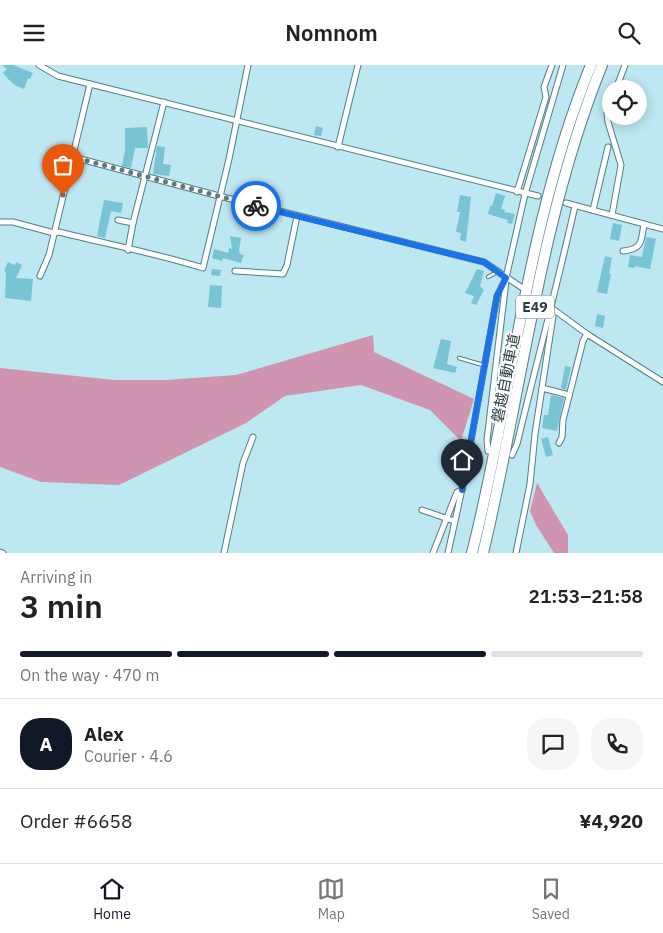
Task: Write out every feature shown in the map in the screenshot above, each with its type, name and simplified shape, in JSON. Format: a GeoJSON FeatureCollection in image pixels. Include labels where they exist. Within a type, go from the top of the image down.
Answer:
{"type":"FeatureCollection","features":[{"type":"Feature","properties":{"kind":"highway","name":"磐越自動車道"},"geometry":{"type":"LineString","coordinates":[[472,553],[492,469],[529,279],[544,213],[569,124],[591,65]]}},
{"type":"Feature","properties":{"kind":"highway","name":"磐越自動車道"},"geometry":{"type":"LineString","coordinates":[[483,553],[502,471],[554,217],[579,127],[602,65]]}},
{"type":"Feature","properties":{"kind":"street"},"geometry":{"type":"LineString","coordinates":[[40,65],[58,76],[538,196]]}},
{"type":"Feature","properties":{"kind":"street"},"geometry":{"type":"LineString","coordinates":[[0,222],[13,222],[54,233],[58,231],[128,250],[166,257],[203,268],[229,159],[248,65]]}},
{"type":"Feature","properties":{"kind":"street"},"geometry":{"type":"LineString","coordinates":[[338,147],[358,65]]}},
{"type":"Feature","properties":{"kind":"street"},"geometry":{"type":"LineString","coordinates":[[517,192],[546,97],[544,87],[552,65]]}},
{"type":"Feature","properties":{"kind":"street"},"geometry":{"type":"LineString","coordinates":[[488,451],[487,440],[506,278],[525,193],[563,65]]}},
{"type":"Feature","properties":{"kind":"street"},"geometry":{"type":"LineString","coordinates":[[619,80],[625,65]]}},
{"type":"Feature","properties":{"kind":"street"},"geometry":{"type":"LineString","coordinates":[[40,277],[49,255],[90,84]]}},
{"type":"Feature","properties":{"kind":"street"},"geometry":{"type":"LineString","coordinates":[[128,250],[133,223],[164,102]]}},
{"type":"Feature","properties":{"kind":"street"},"geometry":{"type":"LineString","coordinates":[[609,125],[621,165],[612,215]]}},
{"type":"Feature","properties":{"kind":"street"},"geometry":{"type":"LineString","coordinates":[[593,210],[608,147]]}},
{"type":"Feature","properties":{"kind":"street"},"geometry":{"type":"LineString","coordinates":[[73,157],[297,216],[484,262],[521,287]]}},
{"type":"Feature","properties":{"kind":"street"},"geometry":{"type":"LineString","coordinates":[[566,203],[663,229]]}},
{"type":"Feature","properties":{"kind":"street"},"geometry":{"type":"LineString","coordinates":[[512,455],[517,444],[550,307],[556,294],[576,206]]}},
{"type":"Feature","properties":{"kind":"street"},"geometry":{"type":"LineString","coordinates":[[235,271],[283,274],[287,265],[297,216]]}},
{"type":"Feature","properties":{"kind":"street"},"geometry":{"type":"LineString","coordinates":[[118,220],[133,223]]}},
{"type":"Feature","properties":{"kind":"street"},"geometry":{"type":"LineString","coordinates":[[623,251],[635,250],[639,246],[644,224]]}},
{"type":"Feature","properties":{"kind":"street"},"geometry":{"type":"LineString","coordinates":[[448,553],[462,490],[497,296],[506,278]]}},
{"type":"Feature","properties":{"kind":"street"},"geometry":{"type":"LineString","coordinates":[[542,301],[587,334],[663,382]]}},
{"type":"Feature","properties":{"kind":"street"},"geometry":{"type":"LineString","coordinates":[[516,553],[530,484],[553,316],[550,307]]}},
{"type":"Feature","properties":{"kind":"street"},"geometry":{"type":"LineString","coordinates":[[559,443],[562,437],[563,420],[569,395],[583,341],[587,334]]}},
{"type":"Feature","properties":{"kind":"street"},"geometry":{"type":"LineString","coordinates":[[542,388],[569,395]]}},
{"type":"Feature","properties":{"kind":"street"},"geometry":{"type":"LineString","coordinates":[[224,553],[243,463],[253,437]]}},
{"type":"Feature","properties":{"kind":"street"},"geometry":{"type":"LineString","coordinates":[[433,553],[456,492],[462,490]]}},
{"type":"Feature","properties":{"kind":"street"},"geometry":{"type":"LineString","coordinates":[[422,510],[454,521]]}},
{"type":"Feature","properties":{"kind":"lane"},"geometry":{"type":"LineString","coordinates":[[488,277],[497,272]]}},
{"type":"Feature","properties":{"kind":"lane"},"geometry":{"type":"LineString","coordinates":[[459,358],[485,366]]}},
{"type":"Feature","properties":{"kind":"shaded area"},"geometry":{"type":"Polygon","coordinates":[[[373,335],[374,352],[474,399],[461,441],[430,410],[361,385],[285,396],[246,423],[119,485],[41,482],[0,467],[0,368],[114,380],[166,380],[236,375],[373,335]]]}},
{"type":"Feature","properties":{"kind":"shaded area"},"geometry":{"type":"Polygon","coordinates":[[[537,483],[568,535],[568,553],[554,553],[536,525],[530,511],[537,483]]]}},
{"type":"Feature","properties":{"kind":"building"},"geometry":{"type":"Polygon","coordinates":[[[2,65],[13,65],[33,73],[30,79],[28,78],[24,89],[8,79],[3,73],[7,69],[2,65]]]}},
{"type":"Feature","properties":{"kind":"building"},"geometry":{"type":"Polygon","coordinates":[[[316,126],[323,128],[321,136],[314,135],[316,126]]]}},
{"type":"Feature","properties":{"kind":"building"},"geometry":{"type":"Polygon","coordinates":[[[147,127],[148,148],[135,148],[131,168],[122,166],[125,150],[125,128],[147,127]]]}},
{"type":"Feature","properties":{"kind":"building"},"geometry":{"type":"Polygon","coordinates":[[[157,146],[165,147],[163,164],[171,165],[169,176],[153,174],[157,146]]]}},
{"type":"Feature","properties":{"kind":"building"},"geometry":{"type":"Polygon","coordinates":[[[496,193],[505,196],[501,209],[505,210],[504,212],[515,214],[512,224],[507,223],[508,220],[488,214],[496,193]]]}},
{"type":"Feature","properties":{"kind":"building"},"geometry":{"type":"Polygon","coordinates":[[[460,195],[471,197],[466,242],[460,240],[461,233],[456,232],[460,212],[457,212],[460,195]]]}},
{"type":"Feature","properties":{"kind":"building"},"geometry":{"type":"Polygon","coordinates":[[[104,200],[123,203],[121,213],[111,211],[105,238],[97,236],[104,200]]]}},
{"type":"Feature","properties":{"kind":"building"},"geometry":{"type":"Polygon","coordinates":[[[613,223],[622,225],[619,241],[610,239],[613,223]]]}},
{"type":"Feature","properties":{"kind":"building"},"geometry":{"type":"Polygon","coordinates":[[[230,236],[241,238],[239,251],[240,254],[244,255],[241,263],[223,258],[222,261],[212,258],[214,249],[228,253],[229,248],[232,249],[230,236]]]}},
{"type":"Feature","properties":{"kind":"building"},"geometry":{"type":"Polygon","coordinates":[[[646,237],[656,239],[650,269],[635,266],[635,268],[628,267],[630,255],[642,257],[646,237]]]}},
{"type":"Feature","properties":{"kind":"building"},"geometry":{"type":"Polygon","coordinates":[[[605,256],[612,258],[607,294],[597,292],[605,256]]]}},
{"type":"Feature","properties":{"kind":"building"},"geometry":{"type":"Polygon","coordinates":[[[8,262],[15,265],[16,262],[22,265],[16,278],[33,279],[31,301],[5,298],[6,272],[4,271],[8,262]]]}},
{"type":"Feature","properties":{"kind":"building"},"geometry":{"type":"Polygon","coordinates":[[[212,269],[221,270],[220,276],[211,275],[212,269]]]}},
{"type":"Feature","properties":{"kind":"building"},"geometry":{"type":"Polygon","coordinates":[[[477,269],[484,271],[480,286],[484,290],[476,305],[471,303],[474,296],[465,293],[477,269]]]}},
{"type":"Feature","properties":{"kind":"building"},"geometry":{"type":"Polygon","coordinates":[[[210,285],[222,286],[221,308],[208,307],[210,285]]]}},
{"type":"Feature","properties":{"kind":"building"},"geometry":{"type":"Polygon","coordinates":[[[597,314],[605,316],[603,328],[595,326],[597,314]]]}},
{"type":"Feature","properties":{"kind":"building"},"geometry":{"type":"Polygon","coordinates":[[[441,339],[451,341],[447,364],[457,367],[455,373],[433,368],[441,339]]]}},
{"type":"Feature","properties":{"kind":"building"},"geometry":{"type":"Polygon","coordinates":[[[565,366],[571,367],[566,390],[561,388],[565,366]]]}},
{"type":"Feature","properties":{"kind":"building"},"geometry":{"type":"Polygon","coordinates":[[[551,395],[564,398],[557,431],[542,428],[544,415],[548,415],[551,395]]]}},
{"type":"Feature","properties":{"kind":"building"},"geometry":{"type":"Polygon","coordinates":[[[548,437],[553,455],[546,457],[541,439],[548,437]]]}},
{"type":"Feature","properties":{"kind":"way so far"},"geometry":{"type":"LineString","coordinates":[[63,195],[73,157],[256,206]]}},
{"type":"Feature","properties":{"kind":"route"},"geometry":{"type":"LineString","coordinates":[[256,206],[484,262],[506,278],[497,296],[462,490]]}}]}
